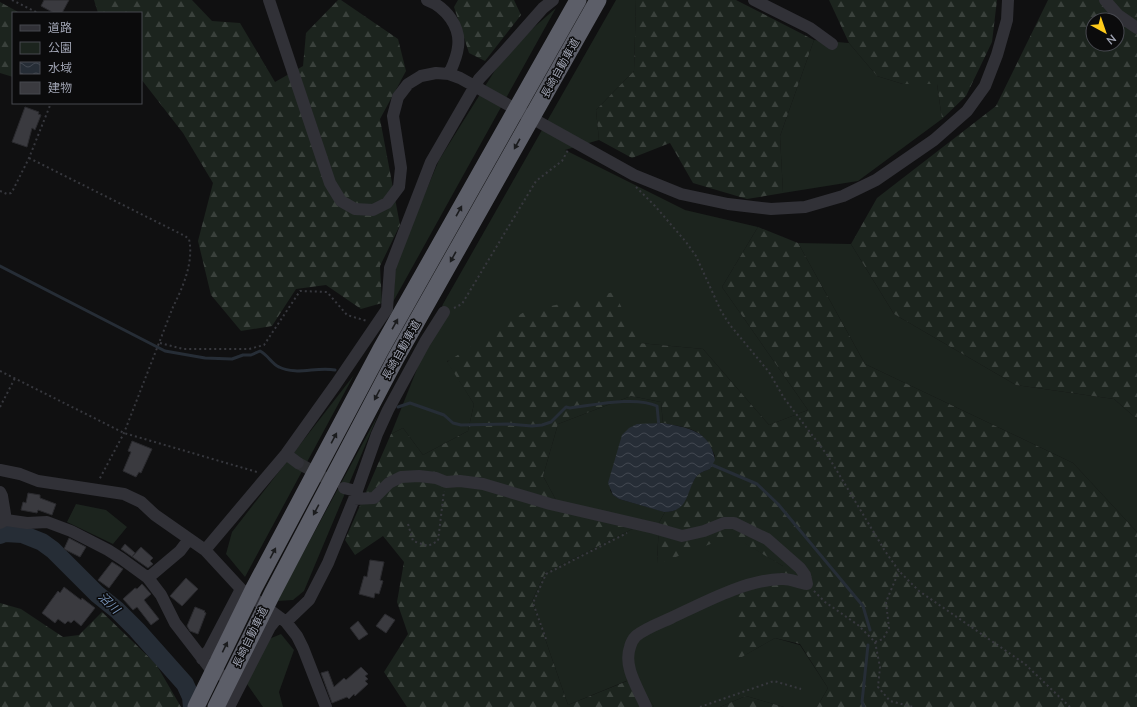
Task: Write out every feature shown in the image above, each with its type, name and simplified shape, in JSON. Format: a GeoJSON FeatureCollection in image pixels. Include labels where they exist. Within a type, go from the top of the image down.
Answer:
{"type":"FeatureCollection","features":[{"type":"Feature","properties":{"kind":"highway","name":"長崎自動車道"},"geometry":{"type":"LineString","coordinates":[[196,707],[248,588],[578,0]]}},
{"type":"Feature","properties":{"kind":"highway","name":"長崎自動車道"},"geometry":{"type":"LineString","coordinates":[[216,707],[272,594],[396,358],[598,0]]}},
{"type":"Feature","properties":{"kind":"street"},"geometry":{"type":"LineString","coordinates":[[269,0],[330,183],[341,201],[355,209],[374,210],[386,203],[399,187],[401,168],[393,116],[398,97],[408,84],[421,76],[436,73],[449,74],[460,78],[634,175],[680,194],[728,204],[764,208],[805,207],[843,196],[876,180],[934,140],[967,111],[985,86],[998,55],[1007,20],[1008,0]]}},
{"type":"Feature","properties":{"kind":"street"},"geometry":{"type":"LineString","coordinates":[[427,0],[442,7],[450,17],[456,29],[459,46],[449,74]]}},
{"type":"Feature","properties":{"kind":"street"},"geometry":{"type":"LineString","coordinates":[[205,550],[286,454],[376,325],[386,309],[390,268],[431,162],[478,88],[478,79],[543,8],[553,0]]}},
{"type":"Feature","properties":{"kind":"street"},"geometry":{"type":"LineString","coordinates":[[754,0],[810,28],[832,44]]}},
{"type":"Feature","properties":{"kind":"street"},"geometry":{"type":"LineString","coordinates":[[1105,0],[1118,15],[1137,28]]}},
{"type":"Feature","properties":{"kind":"street"},"geometry":{"type":"LineString","coordinates":[[229,707],[270,627],[309,600],[328,563],[352,493],[388,410],[444,312]]}},
{"type":"Feature","properties":{"kind":"street"},"geometry":{"type":"LineString","coordinates":[[286,454],[298,463]]}},
{"type":"Feature","properties":{"kind":"street"},"geometry":{"type":"LineString","coordinates":[[0,470],[20,474],[38,481],[124,494],[141,502],[155,515],[205,550],[248,588],[297,636],[326,707]]}},
{"type":"Feature","properties":{"kind":"street"},"geometry":{"type":"LineString","coordinates":[[352,493],[374,498],[389,483],[401,477],[418,476],[436,478],[446,482],[460,481],[483,484],[550,504],[642,525],[682,536],[704,531],[724,523],[734,523],[767,539],[800,568],[805,575],[807,584],[784,579],[756,583],[699,605],[648,629],[635,637],[630,646],[627,659],[630,671],[646,707]]}},
{"type":"Feature","properties":{"kind":"street"},"geometry":{"type":"LineString","coordinates":[[0,492],[2,496],[3,522],[47,522],[71,531],[108,550],[148,578],[161,595],[175,623],[202,659],[209,667],[239,686]]}},
{"type":"Feature","properties":{"kind":"street"},"geometry":{"type":"LineString","coordinates":[[148,578],[180,550],[189,539]]}},
{"type":"Feature","properties":{"kind":"street"},"geometry":{"type":"LineString","coordinates":[[202,659],[248,588]]}},
{"type":"Feature","properties":{"kind":"path"},"geometry":{"type":"LineString","coordinates":[[12,0],[36,12]]}},
{"type":"Feature","properties":{"kind":"path"},"geometry":{"type":"LineString","coordinates":[[0,191],[7,194],[11,193],[29,158],[51,104]]}},
{"type":"Feature","properties":{"kind":"path"},"geometry":{"type":"LineString","coordinates":[[444,312],[462,304],[536,181],[562,161],[573,141]]}},
{"type":"Feature","properties":{"kind":"path"},"geometry":{"type":"LineString","coordinates":[[29,158],[189,239],[190,244],[188,271],[183,288],[173,307],[124,433],[94,489]]}},
{"type":"Feature","properties":{"kind":"path"},"geometry":{"type":"LineString","coordinates":[[634,175],[633,184],[664,216],[696,256],[721,311],[730,325],[769,372],[784,398],[828,456],[885,551],[899,571],[919,591],[1025,664],[1070,707]]}},
{"type":"Feature","properties":{"kind":"path"},"geometry":{"type":"LineString","coordinates":[[160,343],[183,349],[249,350],[264,345],[300,291],[327,292],[347,315],[376,325]]}},
{"type":"Feature","properties":{"kind":"path"},"geometry":{"type":"LineString","coordinates":[[0,371],[124,433],[268,475]]}},
{"type":"Feature","properties":{"kind":"path"},"geometry":{"type":"LineString","coordinates":[[0,407],[15,378]]}},
{"type":"Feature","properties":{"kind":"path"},"geometry":{"type":"LineString","coordinates":[[408,524],[413,541],[428,546],[438,541],[446,482]]}},
{"type":"Feature","properties":{"kind":"path"},"geometry":{"type":"LineString","coordinates":[[546,639],[533,603],[546,574],[642,525]]}},
{"type":"Feature","properties":{"kind":"path"},"geometry":{"type":"LineString","coordinates":[[875,642],[884,639],[889,628],[886,602],[899,571]]}},
{"type":"Feature","properties":{"kind":"path"},"geometry":{"type":"LineString","coordinates":[[807,584],[825,602],[858,625],[875,642],[880,667],[878,687],[890,701],[913,707]]}},
{"type":"Feature","properties":{"kind":"path"},"geometry":{"type":"LineString","coordinates":[[700,707],[774,681],[800,690]]}},
{"type":"Feature","properties":{"kind":"green space"},"geometry":{"type":"Polygon","coordinates":[[[94,0],[192,0],[212,21],[240,23],[275,82],[303,66],[306,33],[338,0],[341,0],[398,39],[406,71],[380,119],[400,225],[380,266],[382,303],[361,309],[326,285],[296,289],[272,326],[241,331],[211,295],[198,241],[213,183],[183,133],[142,80],[142,12],[98,12],[94,0]]]}},
{"type":"Feature","properties":{"kind":"green space"},"geometry":{"type":"Polygon","coordinates":[[[458,0],[514,0],[521,15],[485,61],[469,53],[454,7],[458,0]]]}},
{"type":"Feature","properties":{"kind":"green space"},"geometry":{"type":"Polygon","coordinates":[[[616,0],[636,0],[634,71],[596,110],[599,140],[565,150],[685,210],[758,227],[722,287],[808,410],[769,425],[703,349],[639,343],[447,361],[474,404],[468,431],[423,455],[403,428],[391,434],[443,304],[616,0]]]}},
{"type":"Feature","properties":{"kind":"green space"},"geometry":{"type":"Polygon","coordinates":[[[636,0],[736,0],[814,40],[780,136],[783,193],[747,199],[693,183],[670,143],[632,158],[599,140],[596,110],[634,71],[636,0]]]}},
{"type":"Feature","properties":{"kind":"green space"},"geometry":{"type":"Polygon","coordinates":[[[829,0],[997,0],[992,42],[966,96],[942,119],[937,84],[903,84],[877,76],[849,43],[829,0]]]}},
{"type":"Feature","properties":{"kind":"green space"},"geometry":{"type":"Polygon","coordinates":[[[1048,0],[1137,0],[1137,419],[1114,399],[1016,385],[894,314],[851,244],[877,198],[996,106],[1048,0]]]}},
{"type":"Feature","properties":{"kind":"green space"},"geometry":{"type":"Polygon","coordinates":[[[0,2],[18,12],[12,12],[12,77],[0,73],[0,2]]]}},
{"type":"Feature","properties":{"kind":"green space"},"geometry":{"type":"Polygon","coordinates":[[[556,8],[393,302],[396,262],[439,160],[507,51],[556,8]]]}},
{"type":"Feature","properties":{"kind":"green space"},"geometry":{"type":"Polygon","coordinates":[[[814,40],[849,43],[877,76],[903,84],[937,84],[942,119],[858,181],[783,193],[780,136],[814,40]]]}},
{"type":"Feature","properties":{"kind":"green space"},"geometry":{"type":"Polygon","coordinates":[[[758,227],[798,243],[865,364],[1073,463],[1137,532],[1137,707],[817,707],[828,688],[800,644],[775,638],[735,661],[737,594],[783,566],[732,536],[657,564],[659,523],[665,512],[672,511],[682,505],[696,477],[710,469],[715,456],[706,440],[695,431],[681,426],[663,423],[661,402],[631,396],[558,424],[543,476],[557,502],[648,521],[545,573],[532,601],[568,705],[637,677],[654,707],[407,707],[384,672],[408,634],[397,602],[404,562],[383,536],[355,555],[345,540],[391,434],[403,428],[423,455],[468,431],[474,404],[447,362],[524,312],[614,292],[639,343],[703,349],[769,425],[808,410],[722,287],[758,227]]]}},
{"type":"Feature","properties":{"kind":"green space"},"geometry":{"type":"Polygon","coordinates":[[[798,243],[851,244],[894,314],[1016,385],[1114,399],[1137,419],[1137,532],[1073,463],[865,364],[798,243]]]}},
{"type":"Feature","properties":{"kind":"green space"},"geometry":{"type":"Polygon","coordinates":[[[354,375],[245,577],[226,554],[232,532],[354,375]]]}},
{"type":"Feature","properties":{"kind":"green space"},"geometry":{"type":"Polygon","coordinates":[[[631,396],[661,402],[663,423],[659,424],[610,490],[613,495],[619,499],[665,512],[659,523],[657,563],[732,535],[783,566],[736,660],[775,638],[800,645],[828,688],[817,707],[784,707],[746,696],[720,707],[654,707],[636,677],[568,705],[532,601],[545,573],[648,521],[557,502],[543,476],[558,424],[631,396]]]}},
{"type":"Feature","properties":{"kind":"green space"},"geometry":{"type":"Polygon","coordinates":[[[378,415],[304,591],[293,600],[277,601],[378,415]]]}},
{"type":"Feature","properties":{"kind":"green space"},"geometry":{"type":"Polygon","coordinates":[[[76,504],[106,510],[127,527],[113,544],[67,522],[76,504]]]}},
{"type":"Feature","properties":{"kind":"green space"},"geometry":{"type":"Polygon","coordinates":[[[0,603],[21,609],[63,637],[79,635],[102,612],[156,664],[181,707],[0,707],[0,603]]]}},
{"type":"Feature","properties":{"kind":"green space"},"geometry":{"type":"Polygon","coordinates":[[[281,634],[294,650],[279,692],[283,707],[263,707],[247,684],[269,639],[281,634]]]}},
{"type":"Feature","properties":{"kind":"green space"},"geometry":{"type":"Polygon","coordinates":[[[746,696],[784,707],[720,707],[746,696]]]}},
{"type":"Feature","properties":{"kind":"water"},"geometry":{"type":"Polygon","coordinates":[[[663,423],[689,429],[703,436],[712,450],[715,460],[710,469],[696,477],[686,500],[682,505],[678,509],[664,512],[619,499],[613,495],[608,483],[622,435],[629,428],[637,424],[663,423]]]}},
{"type":"Feature","properties":{"kind":"building"},"geometry":{"type":"Polygon","coordinates":[[[44,0],[69,0],[63,12],[52,12],[41,6],[44,0]]]}},
{"type":"Feature","properties":{"kind":"building"},"geometry":{"type":"Polygon","coordinates":[[[25,107],[39,112],[38,114],[41,115],[35,130],[32,128],[27,147],[12,142],[25,107]]]}},
{"type":"Feature","properties":{"kind":"building"},"geometry":{"type":"Polygon","coordinates":[[[132,441],[152,449],[141,473],[139,472],[136,477],[123,471],[131,452],[128,451],[132,441]]]}},
{"type":"Feature","properties":{"kind":"building"},"geometry":{"type":"Polygon","coordinates":[[[28,493],[40,495],[40,498],[56,504],[52,515],[38,510],[37,513],[21,510],[23,502],[26,503],[28,493]]]}},
{"type":"Feature","properties":{"kind":"building"},"geometry":{"type":"Polygon","coordinates":[[[69,538],[86,547],[80,557],[64,549],[69,538]]]}},
{"type":"Feature","properties":{"kind":"building"},"geometry":{"type":"Polygon","coordinates":[[[125,544],[135,553],[132,557],[121,549],[125,544]]]}},
{"type":"Feature","properties":{"kind":"building"},"geometry":{"type":"Polygon","coordinates":[[[141,547],[153,558],[150,561],[153,564],[148,568],[132,557],[141,547]]]}},
{"type":"Feature","properties":{"kind":"building"},"geometry":{"type":"Polygon","coordinates":[[[370,560],[384,562],[380,580],[383,581],[379,594],[375,593],[374,598],[359,594],[364,576],[367,577],[370,560]]]}},
{"type":"Feature","properties":{"kind":"building"},"geometry":{"type":"Polygon","coordinates":[[[112,562],[123,569],[109,588],[98,580],[112,562]]]}},
{"type":"Feature","properties":{"kind":"building"},"geometry":{"type":"Polygon","coordinates":[[[186,578],[198,589],[182,606],[170,596],[186,578]]]}},
{"type":"Feature","properties":{"kind":"building"},"geometry":{"type":"Polygon","coordinates":[[[142,584],[151,594],[144,600],[159,619],[151,625],[137,607],[133,610],[123,599],[142,584]]]}},
{"type":"Feature","properties":{"kind":"building"},"geometry":{"type":"Polygon","coordinates":[[[64,587],[81,600],[82,598],[95,608],[81,626],[74,620],[71,623],[68,621],[65,624],[58,619],[55,623],[42,613],[58,591],[60,593],[64,587]]]}},
{"type":"Feature","properties":{"kind":"building"},"geometry":{"type":"Polygon","coordinates":[[[195,607],[205,611],[204,612],[206,613],[198,634],[190,631],[187,626],[195,607]]]}},
{"type":"Feature","properties":{"kind":"building"},"geometry":{"type":"Polygon","coordinates":[[[385,614],[395,620],[386,633],[376,626],[385,614]]]}},
{"type":"Feature","properties":{"kind":"building"},"geometry":{"type":"Polygon","coordinates":[[[358,621],[368,634],[359,640],[350,628],[358,621]]]}},
{"type":"Feature","properties":{"kind":"building"},"geometry":{"type":"Polygon","coordinates":[[[361,667],[368,674],[365,676],[368,679],[365,681],[368,684],[355,696],[354,694],[349,699],[347,697],[332,703],[321,673],[328,671],[334,687],[344,678],[346,680],[361,667]]]}},
{"type":"Feature","properties":{"kind":"waterway"},"geometry":{"type":"LineString","coordinates":[[0,266],[165,351],[205,358],[232,359],[243,355],[251,355],[260,351],[277,366],[286,370],[335,370]]}},
{"type":"Feature","properties":{"kind":"waterway"},"geometry":{"type":"LineString","coordinates":[[398,407],[410,403],[444,415],[453,423],[461,425],[508,424],[532,426],[551,422],[566,407],[570,408],[626,401],[648,403],[657,406],[659,427]]}},
{"type":"Feature","properties":{"kind":"waterway"},"geometry":{"type":"LineString","coordinates":[[710,464],[757,484],[778,504],[863,606],[870,630]]}},
{"type":"Feature","properties":{"kind":"waterway","name":"沼川"},"geometry":{"type":"LineString","coordinates":[[0,535],[5,533],[22,534],[42,542],[53,550],[97,594],[117,610],[137,630],[185,684],[191,697],[192,707]]}},
{"type":"Feature","properties":{"kind":"waterway"},"geometry":{"type":"LineString","coordinates":[[864,707],[862,702],[868,645]]}},
{"type":"Feature","properties":{"kind":"tunnel"},"geometry":{"type":"LineString","coordinates":[[298,463],[338,485]]}}]}
